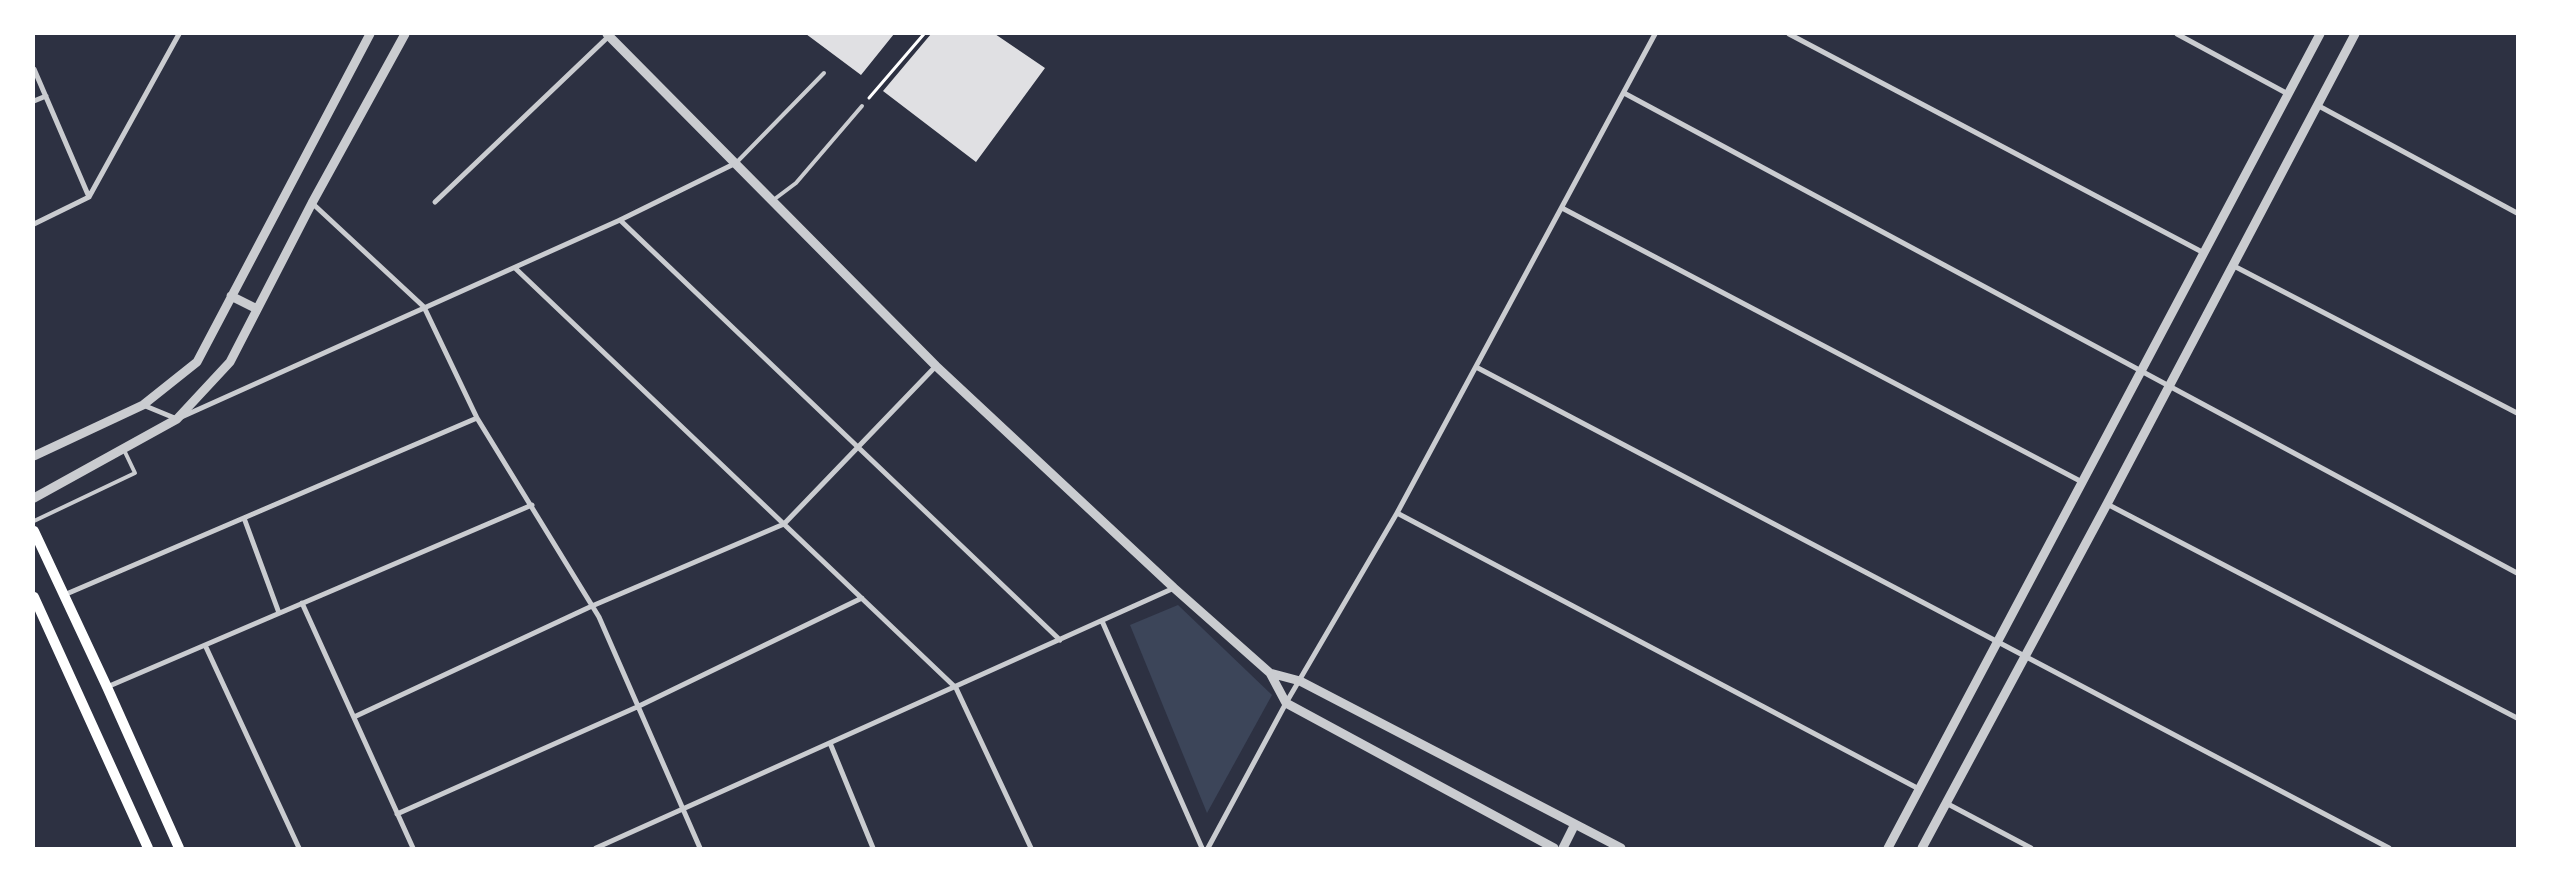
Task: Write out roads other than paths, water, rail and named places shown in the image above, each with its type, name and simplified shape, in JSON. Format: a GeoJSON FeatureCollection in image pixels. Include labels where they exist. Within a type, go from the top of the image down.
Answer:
{"type":"FeatureCollection","features":[{"type":"Feature","properties":{"kind":"main road"},"geometry":{"type":"LineString","coordinates":[[34,531],[179,848]]}},
{"type":"Feature","properties":{"kind":"main road"},"geometry":{"type":"LineString","coordinates":[[34,597],[148,848]]}},
{"type":"Feature","properties":{"kind":"street"},"geometry":{"type":"LineString","coordinates":[[34,224],[89,197],[179,34]]}},
{"type":"Feature","properties":{"kind":"street"},"geometry":{"type":"LineString","coordinates":[[34,456],[143,405],[197,362],[370,34]]}},
{"type":"Feature","properties":{"kind":"street"},"geometry":{"type":"LineString","coordinates":[[177,419],[230,362],[312,203],[404,34]]}},
{"type":"Feature","properties":{"kind":"street"},"geometry":{"type":"LineString","coordinates":[[1208,848],[1286,703],[1397,513],[1655,34]]}},
{"type":"Feature","properties":{"kind":"street"},"geometry":{"type":"LineString","coordinates":[[1789,34],[2204,252]]}},
{"type":"Feature","properties":{"kind":"street"},"geometry":{"type":"LineString","coordinates":[[2177,34],[2288,94]]}},
{"type":"Feature","properties":{"kind":"street"},"geometry":{"type":"LineString","coordinates":[[1888,848],[2320,34]]}},
{"type":"Feature","properties":{"kind":"street"},"geometry":{"type":"LineString","coordinates":[[1922,848],[2107,504],[2168,385],[2355,34]]}},
{"type":"Feature","properties":{"kind":"street"},"geometry":{"type":"LineString","coordinates":[[435,202],[608,35],[736,162],[772,201],[936,366],[1174,588],[1270,673],[1286,703],[1554,848]]}},
{"type":"Feature","properties":{"kind":"street"},"geometry":{"type":"LineString","coordinates":[[34,69],[89,197]]}},
{"type":"Feature","properties":{"kind":"street"},"geometry":{"type":"LineString","coordinates":[[1624,93],[2517,572]]}},
{"type":"Feature","properties":{"kind":"street"},"geometry":{"type":"LineString","coordinates":[[34,101],[46,96]]}},
{"type":"Feature","properties":{"kind":"street"},"geometry":{"type":"LineString","coordinates":[[2317,105],[2517,213]]}},
{"type":"Feature","properties":{"kind":"street"},"geometry":{"type":"LineString","coordinates":[[34,498],[177,419],[620,220],[736,162]]}},
{"type":"Feature","properties":{"kind":"street"},"geometry":{"type":"LineString","coordinates":[[312,203],[424,307],[477,418],[532,505],[592,606],[700,848]]}},
{"type":"Feature","properties":{"kind":"street"},"geometry":{"type":"LineString","coordinates":[[1562,208],[2082,482]]}},
{"type":"Feature","properties":{"kind":"street"},"geometry":{"type":"LineString","coordinates":[[620,220],[1060,640]]}},
{"type":"Feature","properties":{"kind":"street"},"geometry":{"type":"LineString","coordinates":[[2232,265],[2517,413]]}},
{"type":"Feature","properties":{"kind":"street"},"geometry":{"type":"LineString","coordinates":[[515,268],[956,688],[1031,848]]}},
{"type":"Feature","properties":{"kind":"street"},"geometry":{"type":"LineString","coordinates":[[232,296],[257,310]]}},
{"type":"Feature","properties":{"kind":"street"},"geometry":{"type":"LineString","coordinates":[[354,717],[592,606],[784,524],[936,366]]}},
{"type":"Feature","properties":{"kind":"street"},"geometry":{"type":"LineString","coordinates":[[1476,367],[2389,848]]}},
{"type":"Feature","properties":{"kind":"street"},"geometry":{"type":"LineString","coordinates":[[143,405],[177,419]]}},
{"type":"Feature","properties":{"kind":"street"},"geometry":{"type":"LineString","coordinates":[[64,595],[477,418]]}},
{"type":"Feature","properties":{"kind":"street"},"geometry":{"type":"LineString","coordinates":[[2107,504],[2517,718]]}},
{"type":"Feature","properties":{"kind":"street"},"geometry":{"type":"LineString","coordinates":[[107,687],[532,505]]}},
{"type":"Feature","properties":{"kind":"street"},"geometry":{"type":"LineString","coordinates":[[1397,513],[1919,789]]}},
{"type":"Feature","properties":{"kind":"street"},"geometry":{"type":"LineString","coordinates":[[244,518],[279,613]]}},
{"type":"Feature","properties":{"kind":"street"},"geometry":{"type":"LineString","coordinates":[[596,848],[956,688],[1174,588]]}},
{"type":"Feature","properties":{"kind":"street"},"geometry":{"type":"LineString","coordinates":[[397,814],[637,706],[862,598]]}},
{"type":"Feature","properties":{"kind":"street"},"geometry":{"type":"LineString","coordinates":[[302,603],[413,848]]}},
{"type":"Feature","properties":{"kind":"street"},"geometry":{"type":"LineString","coordinates":[[1102,621],[1202,848]]}},
{"type":"Feature","properties":{"kind":"street"},"geometry":{"type":"LineString","coordinates":[[205,645],[299,848]]}},
{"type":"Feature","properties":{"kind":"street"},"geometry":{"type":"LineString","coordinates":[[1270,673],[1300,681],[1622,848]]}},
{"type":"Feature","properties":{"kind":"street"},"geometry":{"type":"LineString","coordinates":[[830,743],[873,848]]}},
{"type":"Feature","properties":{"kind":"street"},"geometry":{"type":"LineString","coordinates":[[1946,803],[2031,848]]}},
{"type":"Feature","properties":{"kind":"street"},"geometry":{"type":"LineString","coordinates":[[1563,848],[1575,824]]}},
{"type":"Feature","properties":{"kind":"lane"},"geometry":{"type":"LineString","coordinates":[[736,162],[824,73]]}},
{"type":"Feature","properties":{"kind":"lane"},"geometry":{"type":"LineString","coordinates":[[772,201],[796,183],[862,106]]}},
{"type":"Feature","properties":{"kind":"lane"},"geometry":{"type":"LineString","coordinates":[[34,521],[135,473],[123,448]]}}]}
